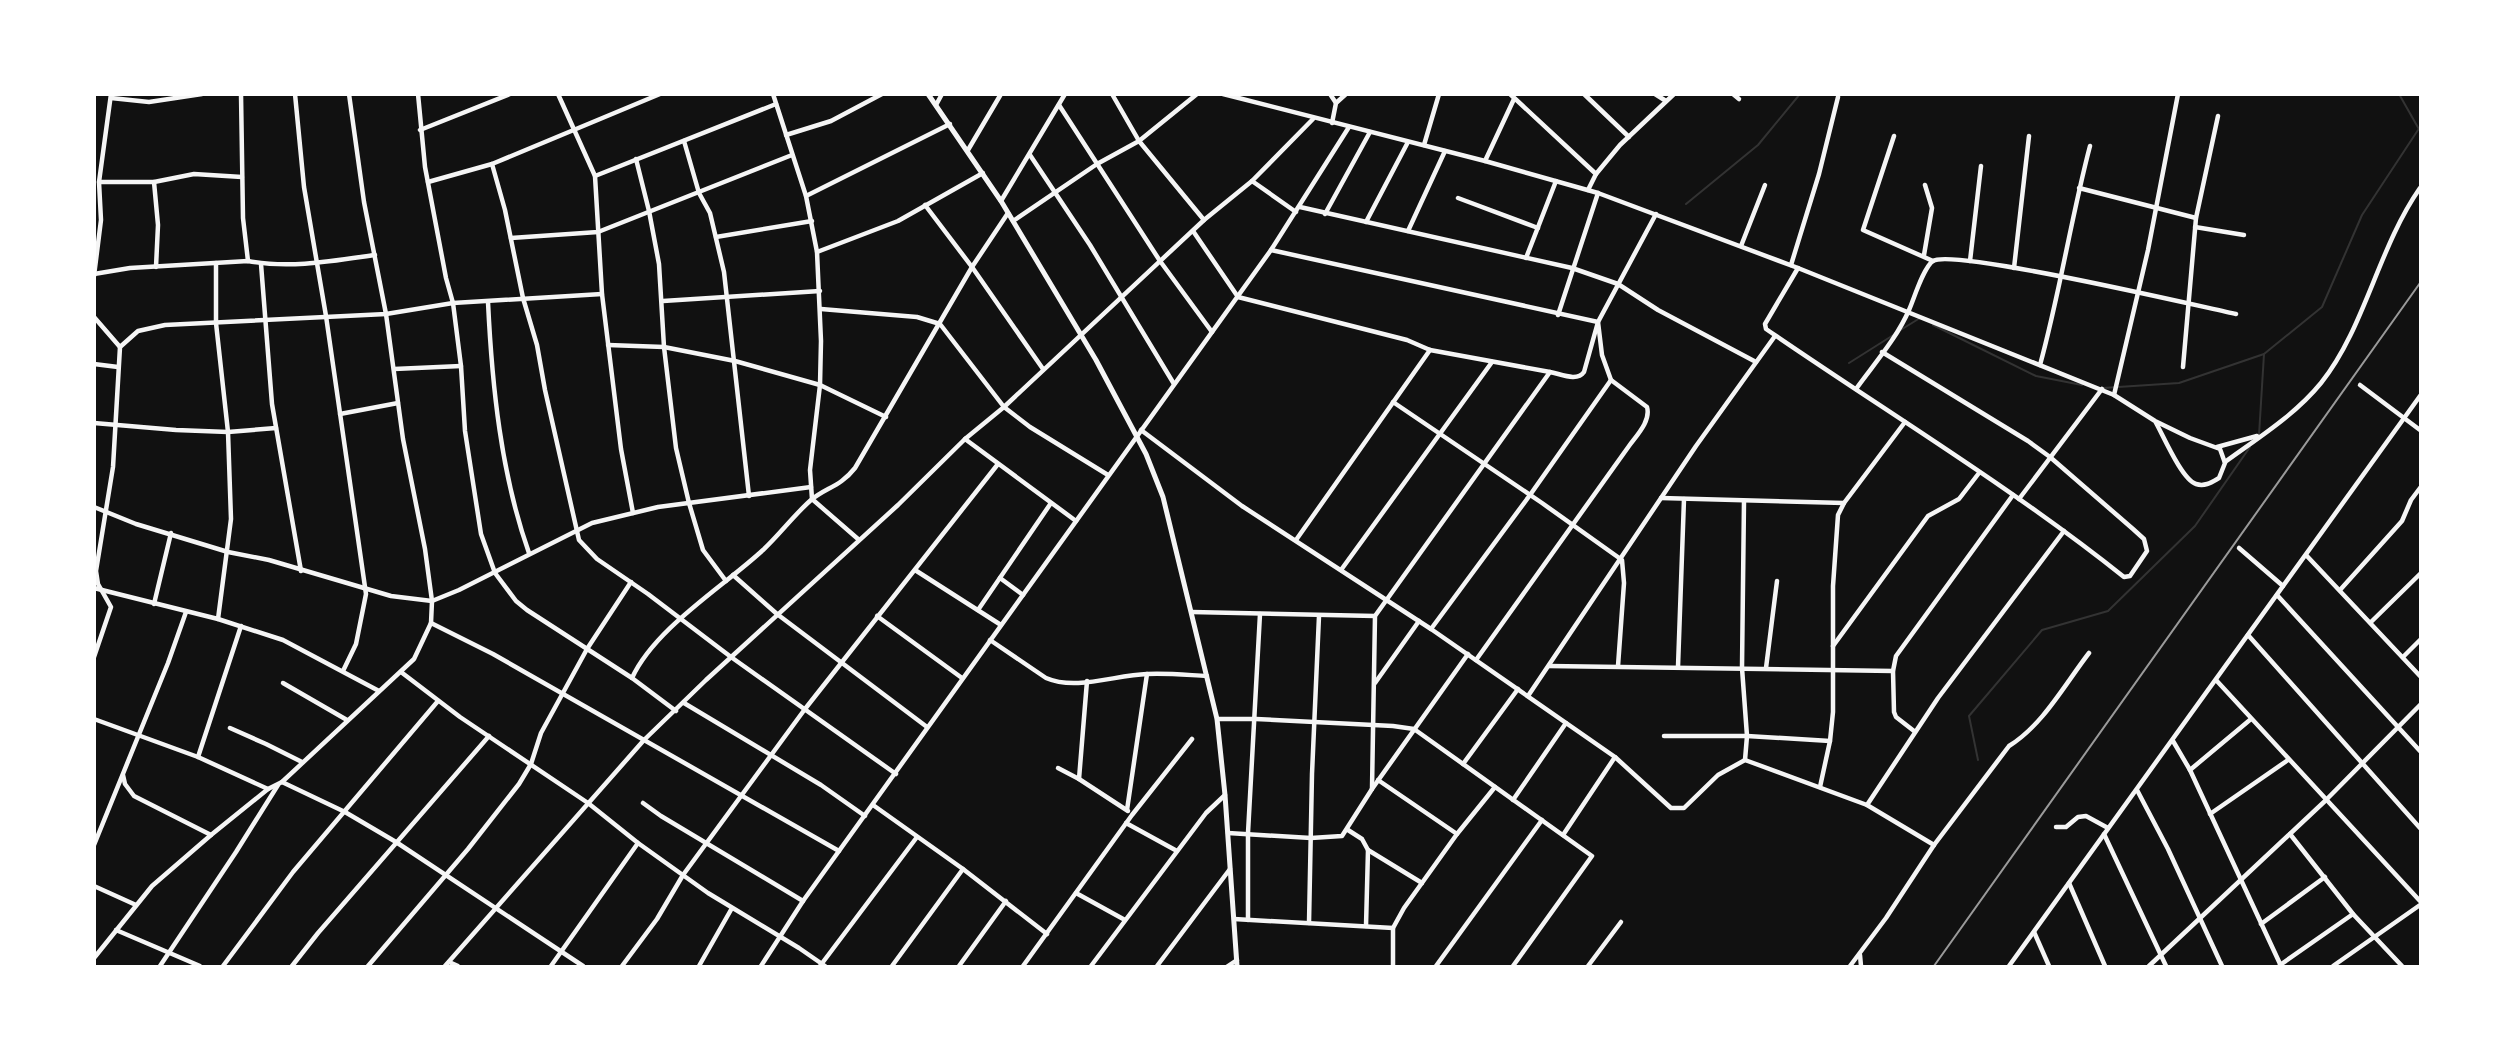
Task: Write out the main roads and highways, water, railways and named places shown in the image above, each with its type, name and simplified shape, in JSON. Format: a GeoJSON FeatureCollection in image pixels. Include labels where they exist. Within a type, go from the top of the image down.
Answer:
{"type":"FeatureCollection","features":[{"type":"Feature","properties":{"kind":"waterway"},"geometry":{"type":"LineString","coordinates":[[1686,204],[1758,145],[1800,94]]}},
{"type":"Feature","properties":{"kind":"waterway"},"geometry":{"type":"LineString","coordinates":[[2399,94],[2420,131]]}},
{"type":"Feature","properties":{"kind":"waterway"},"geometry":{"type":"LineString","coordinates":[[2103,388],[2179,383],[2264,354],[2322,307],[2362,215],[2418,130]]}},
{"type":"Feature","properties":{"kind":"waterway"},"geometry":{"type":"LineString","coordinates":[[1899,331],[1920,318]]}},
{"type":"Feature","properties":{"kind":"waterway"},"geometry":{"type":"LineString","coordinates":[[1933,325],[2036,376],[2082,385]]}},
{"type":"Feature","properties":{"kind":"waterway"},"geometry":{"type":"LineString","coordinates":[[1849,363],[1895,334]]}},
{"type":"Feature","properties":{"kind":"waterway"},"geometry":{"type":"LineString","coordinates":[[2259,435],[2264,354]]}},
{"type":"Feature","properties":{"kind":"waterway"},"geometry":{"type":"LineString","coordinates":[[1978,760],[1969,716],[2042,630],[2108,611],[2195,526],[2250,447]]}},
{"type":"Feature","properties":{"kind":"railway"},"geometry":{"type":"LineString","coordinates":[[1934,966],[2420,283]]}}]}
